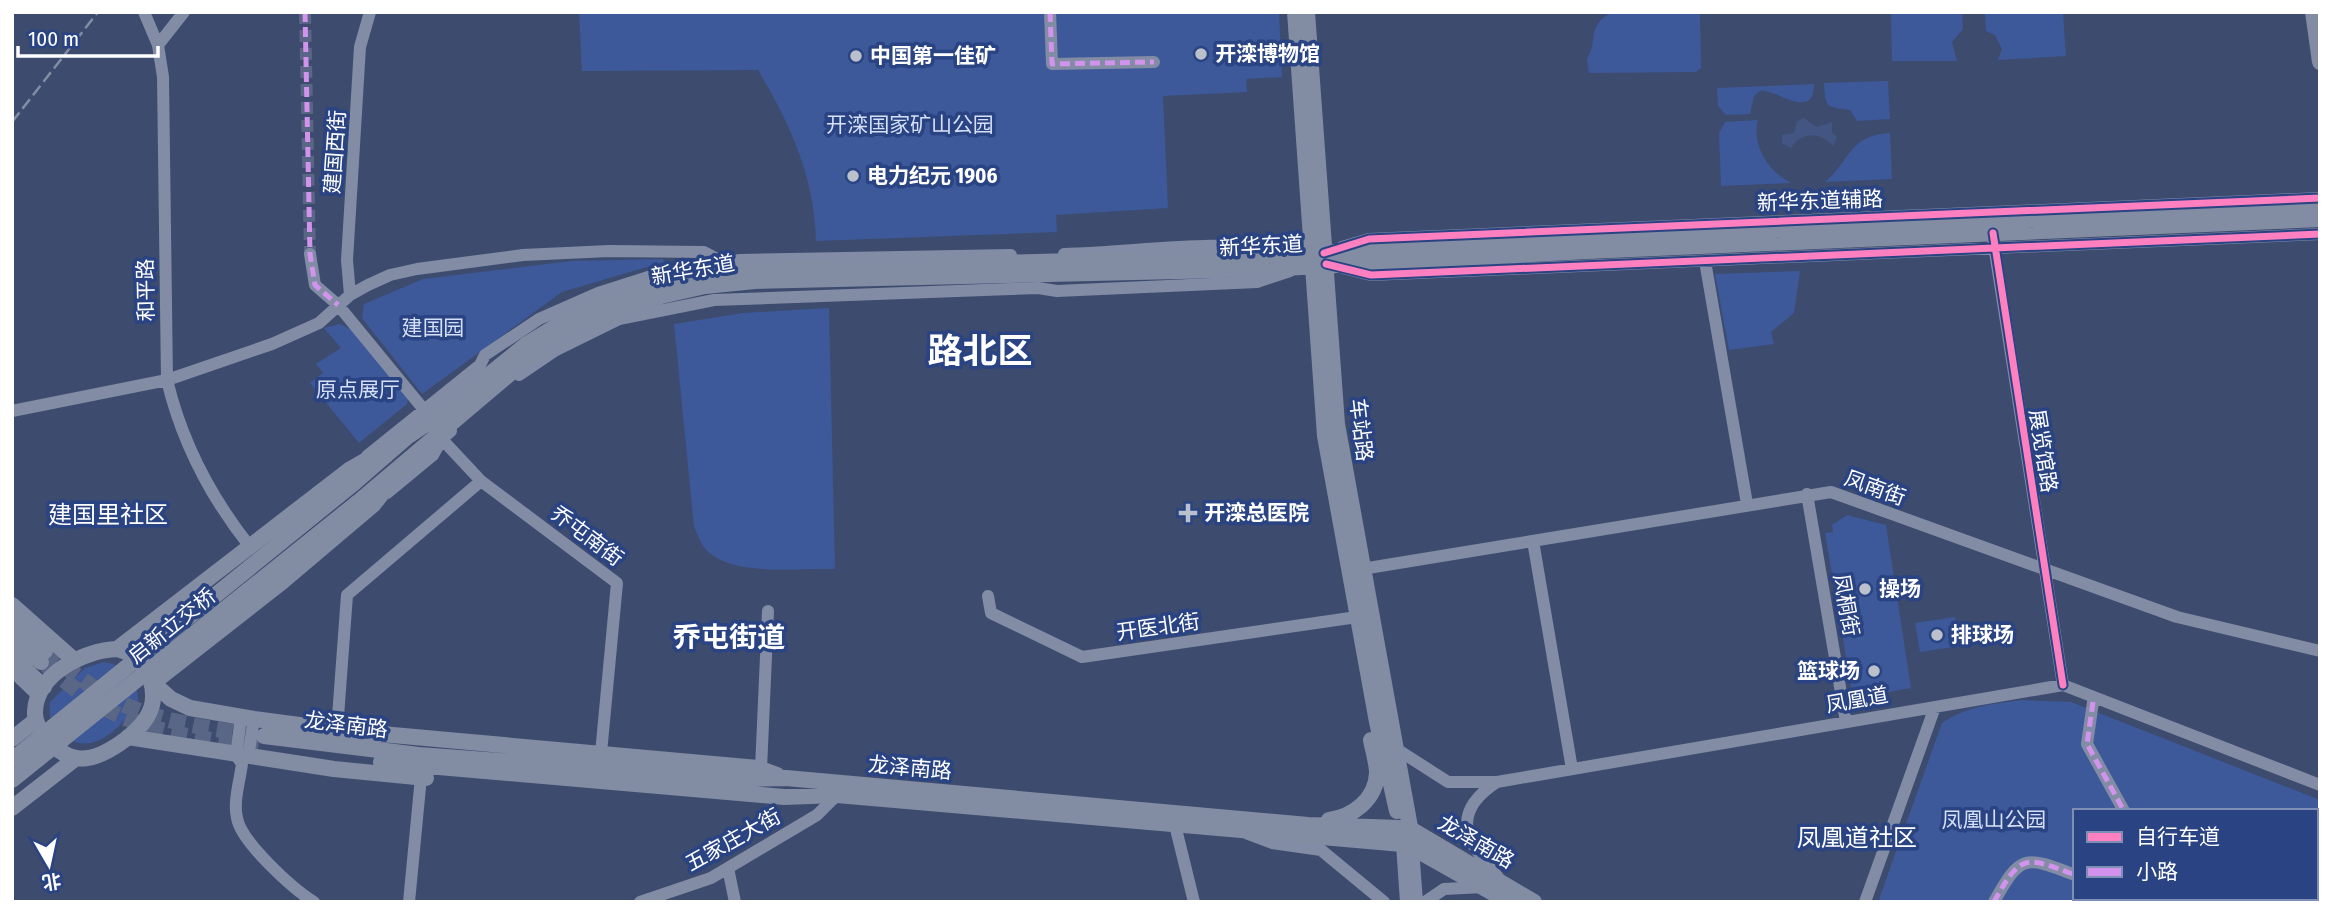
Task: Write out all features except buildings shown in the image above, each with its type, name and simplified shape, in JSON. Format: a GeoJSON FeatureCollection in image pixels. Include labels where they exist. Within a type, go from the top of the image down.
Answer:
{"type":"FeatureCollection","features":[{"type":"Feature","properties":{"kind":"main road","name":"车站路"},"geometry":{"type":"LineString","coordinates":[[1294,12],[1337,424],[1395,748],[1407,846]]}},
{"type":"Feature","properties":{"kind":"main road","name":"车站路"},"geometry":{"type":"LineString","coordinates":[[1307,12],[1325,436],[1377,722],[1406,829]]}},
{"type":"Feature","properties":{"kind":"main road"},"geometry":{"type":"LineString","coordinates":[[2314,12],[2320,62]]}},
{"type":"Feature","properties":{"kind":"main road","name":"新华东道"},"geometry":{"type":"LineString","coordinates":[[1993,229],[2320,208]]}},
{"type":"Feature","properties":{"kind":"main road","name":"新华东道"},"geometry":{"type":"LineString","coordinates":[[365,504],[410,445],[438,416],[527,344],[566,321],[622,294],[726,266],[1318,259],[1993,229],[2320,219]]}},
{"type":"Feature","properties":{"kind":"main road","name":"新华东道"},"geometry":{"type":"LineString","coordinates":[[351,477],[410,445],[440,437],[532,355],[573,330],[633,304],[705,286],[755,281],[1266,269],[1318,259]]}},
{"type":"Feature","properties":{"kind":"main road"},"geometry":{"type":"LineString","coordinates":[[117,649],[351,477]]}},
{"type":"Feature","properties":{"kind":"main road","name":"启新立交桥"},"geometry":{"type":"LineString","coordinates":[[12,760],[351,477]]}},
{"type":"Feature","properties":{"kind":"main road"},"geometry":{"type":"LineString","coordinates":[[153,683],[282,582],[365,504]]}},
{"type":"Feature","properties":{"kind":"main road","name":"启新立交桥"},"geometry":{"type":"LineString","coordinates":[[12,780],[365,504]]}},
{"type":"Feature","properties":{"kind":"main road"},"geometry":{"type":"LineString","coordinates":[[12,605],[76,659]]}},
{"type":"Feature","properties":{"kind":"main road"},"geometry":{"type":"LineString","coordinates":[[12,621],[43,656],[12,637]]}},
{"type":"Feature","properties":{"kind":"main road"},"geometry":{"type":"LineString","coordinates":[[12,740],[36,720],[41,692],[76,659],[98,650],[126,651],[148,671],[153,683],[153,700],[148,715],[128,737],[92,758],[75,760],[59,753],[36,720]]}},
{"type":"Feature","properties":{"kind":"main road"},"geometry":{"type":"LineString","coordinates":[[12,657],[41,692]]}},
{"type":"Feature","properties":{"kind":"main road"},"geometry":{"type":"LineString","coordinates":[[153,683],[172,699],[190,708],[253,728],[337,730],[601,753],[761,769],[786,778]]}},
{"type":"Feature","properties":{"kind":"main road"},"geometry":{"type":"LineString","coordinates":[[1308,825],[1351,814],[1367,797],[1377,774],[1370,734],[1377,722]]}},
{"type":"Feature","properties":{"kind":"main road","name":"龙泽南路"},"geometry":{"type":"LineString","coordinates":[[253,728],[419,755],[746,779],[786,778],[1308,825],[1406,829],[1494,884],[1509,902]]}},
{"type":"Feature","properties":{"kind":"main road","name":"龙泽南路"},"geometry":{"type":"LineString","coordinates":[[253,728],[422,766],[784,797],[837,795],[1407,846],[1534,902]]}},
{"type":"Feature","properties":{"kind":"main road"},"geometry":{"type":"LineString","coordinates":[[128,737],[242,755],[421,777],[755,803],[784,797]]}},
{"type":"Feature","properties":{"kind":"main road"},"geometry":{"type":"LineString","coordinates":[[16,805],[75,760]]}},
{"type":"Feature","properties":{"kind":"street","name":"和平路"},"geometry":{"type":"LineString","coordinates":[[144,12],[158,46],[163,77],[167,380],[180,424],[205,482],[221,511],[251,548]]}},
{"type":"Feature","properties":{"kind":"street"},"geometry":{"type":"LineString","coordinates":[[158,46],[184,12]]}},
{"type":"Feature","properties":{"kind":"street","name":"建国西街"},"geometry":{"type":"LineString","coordinates":[[350,295],[346,260],[360,47],[370,12]]}},
{"type":"Feature","properties":{"kind":"street"},"geometry":{"type":"LineString","coordinates":[[1050,12],[1052,64],[1154,62]]}},
{"type":"Feature","properties":{"kind":"street","name":"新华东道辅路"},"geometry":{"type":"LineString","coordinates":[[1318,259],[1371,275],[1705,261],[1993,229],[2320,198]]}},
{"type":"Feature","properties":{"kind":"street","name":"新华东道辅路"},"geometry":{"type":"LineString","coordinates":[[1318,259],[1369,239],[1993,229],[2320,234]]}},
{"type":"Feature","properties":{"kind":"street","name":"展览馆路"},"geometry":{"type":"LineString","coordinates":[[1993,229],[2063,685]]}},
{"type":"Feature","properties":{"kind":"street"},"geometry":{"type":"LineString","coordinates":[[12,411],[167,380],[272,344],[319,323],[350,295],[390,275],[523,255],[609,251],[704,253],[726,266]]}},
{"type":"Feature","properties":{"kind":"street"},"geometry":{"type":"LineString","coordinates":[[310,254],[315,285],[338,305],[425,411]]}},
{"type":"Feature","properties":{"kind":"street"},"geometry":{"type":"LineString","coordinates":[[1705,261],[1747,504]]}},
{"type":"Feature","properties":{"kind":"street"},"geometry":{"type":"LineString","coordinates":[[351,477],[480,365],[485,355],[539,318],[632,280],[726,266]]}},
{"type":"Feature","properties":{"kind":"street"},"geometry":{"type":"LineString","coordinates":[[365,504],[433,455],[440,437]]}},
{"type":"Feature","properties":{"kind":"street","name":"乔屯南街"},"geometry":{"type":"LineString","coordinates":[[440,437],[481,481],[617,583],[601,753]]}},
{"type":"Feature","properties":{"kind":"street"},"geometry":{"type":"LineString","coordinates":[[337,730],[347,595],[481,481]]}},
{"type":"Feature","properties":{"kind":"street","name":"凤南街"},"geometry":{"type":"LineString","coordinates":[[1362,569],[1831,492],[2177,617],[2320,651]]}},
{"type":"Feature","properties":{"kind":"street","name":"凤桐街"},"geometry":{"type":"LineString","coordinates":[[1807,494],[1846,722]]}},
{"type":"Feature","properties":{"kind":"street"},"geometry":{"type":"LineString","coordinates":[[1533,541],[1572,769]]}},
{"type":"Feature","properties":{"kind":"street","name":"开医北街"},"geometry":{"type":"LineString","coordinates":[[988,596],[991,613],[1082,657],[1357,617]]}},
{"type":"Feature","properties":{"kind":"street"},"geometry":{"type":"LineString","coordinates":[[12,598],[76,659]]}},
{"type":"Feature","properties":{"kind":"street"},"geometry":{"type":"LineString","coordinates":[[761,769],[768,611]]}},
{"type":"Feature","properties":{"kind":"street"},"geometry":{"type":"LineString","coordinates":[[12,671],[41,692]]}},
{"type":"Feature","properties":{"kind":"street"},"geometry":{"type":"LineString","coordinates":[[2063,685],[2320,785]]}},
{"type":"Feature","properties":{"kind":"street","name":"凤凰道"},"geometry":{"type":"LineString","coordinates":[[1395,748],[1448,782],[1497,782],[2063,685]]}},
{"type":"Feature","properties":{"kind":"street"},"geometry":{"type":"LineString","coordinates":[[2093,702],[2087,744],[2123,809]]}},
{"type":"Feature","properties":{"kind":"street"},"geometry":{"type":"LineString","coordinates":[[1865,902],[1935,707]]}},
{"type":"Feature","properties":{"kind":"street"},"geometry":{"type":"LineString","coordinates":[[253,728],[242,755],[236,813],[240,829],[274,867],[314,902]]}},
{"type":"Feature","properties":{"kind":"street"},"geometry":{"type":"LineString","coordinates":[[409,902],[421,777]]}},
{"type":"Feature","properties":{"kind":"street"},"geometry":{"type":"LineString","coordinates":[[1425,902],[1444,889],[1494,884],[1468,836],[1469,812],[1474,799],[1497,782]]}},
{"type":"Feature","properties":{"kind":"street","name":"五家庄大街"},"geometry":{"type":"LineString","coordinates":[[640,902],[692,886],[728,868],[817,815],[837,795]]}},
{"type":"Feature","properties":{"kind":"street"},"geometry":{"type":"LineString","coordinates":[[12,820],[16,805]]}},
{"type":"Feature","properties":{"kind":"street"},"geometry":{"type":"LineString","coordinates":[[1175,825],[1194,902]]}},
{"type":"Feature","properties":{"kind":"street"},"geometry":{"type":"LineString","coordinates":[[1239,831],[1272,843],[1321,850],[1384,902]]}},
{"type":"Feature","properties":{"kind":"street"},"geometry":{"type":"LineString","coordinates":[[1406,902],[1407,846]]}},
{"type":"Feature","properties":{"kind":"street"},"geometry":{"type":"LineString","coordinates":[[1407,846],[1417,902]]}},
{"type":"Feature","properties":{"kind":"street"},"geometry":{"type":"LineString","coordinates":[[1994,902],[2009,874],[2030,861],[2073,874]]}},
{"type":"Feature","properties":{"kind":"street"},"geometry":{"type":"LineString","coordinates":[[728,868],[735,902]]}},
{"type":"Feature","properties":{"kind":"green space","name":"开滦国家矿山公园"},"geometry":{"type":"Polygon","coordinates":[[[579,12],[1279,12],[1282,77],[1246,79],[1247,92],[1163,96],[1168,208],[1056,215],[1057,232],[816,241],[811,195],[799,152],[781,111],[758,70],[582,71],[579,12]]]}},
{"type":"Feature","properties":{"kind":"green space"},"geometry":{"type":"Polygon","coordinates":[[[1612,12],[1700,12],[1701,68],[1696,72],[1589,73],[1587,59],[1595,28],[1612,12]]]}},
{"type":"Feature","properties":{"kind":"green space"},"geometry":{"type":"Polygon","coordinates":[[[1891,12],[1962,12],[1963,29],[1952,42],[1957,61],[1892,61],[1891,12]]]}},
{"type":"Feature","properties":{"kind":"green space"},"geometry":{"type":"Polygon","coordinates":[[[1985,12],[2063,12],[2066,56],[1998,60],[2002,49],[1995,35],[1986,31],[1985,12]]]}},
{"type":"Feature","properties":{"kind":"green space"},"geometry":{"type":"Polygon","coordinates":[[[1888,81],[1890,119],[1857,121],[1850,110],[1829,106],[1825,98],[1824,83],[1888,81]]]}},
{"type":"Feature","properties":{"kind":"green space"},"geometry":{"type":"Polygon","coordinates":[[[1814,84],[1808,101],[1792,101],[1760,91],[1754,96],[1750,114],[1726,115],[1718,106],[1717,88],[1814,84]]]}},
{"type":"Feature","properties":{"kind":"green space"},"geometry":{"type":"Polygon","coordinates":[[[1758,120],[1757,139],[1764,157],[1776,172],[1791,183],[1721,186],[1719,133],[1725,122],[1758,120]]]}},
{"type":"Feature","properties":{"kind":"green space"},"geometry":{"type":"Polygon","coordinates":[[[1890,133],[1892,179],[1825,182],[1858,144],[1866,138],[1890,133]]]}},
{"type":"Feature","properties":{"kind":"green space","name":"建国园"},"geometry":{"type":"Polygon","coordinates":[[[663,259],[664,262],[562,292],[422,394],[362,318],[364,304],[423,279],[571,261],[663,259]]]}},
{"type":"Feature","properties":{"kind":"green space"},"geometry":{"type":"Polygon","coordinates":[[[1800,271],[1794,313],[1771,332],[1774,344],[1729,350],[1715,274],[1800,271]]]}},
{"type":"Feature","properties":{"kind":"green space"},"geometry":{"type":"Polygon","coordinates":[[[829,308],[835,569],[753,568],[723,561],[705,548],[694,526],[674,324],[743,313],[829,308]]]}},
{"type":"Feature","properties":{"kind":"green space","name":"原点展厅"},"geometry":{"type":"Polygon","coordinates":[[[340,324],[351,329],[408,399],[407,404],[359,443],[310,383],[323,373],[316,364],[341,348],[324,328],[340,324]]]}},
{"type":"Feature","properties":{"kind":"green space","name":"操场"},"geometry":{"type":"Polygon","coordinates":[[[1847,515],[1886,525],[1911,688],[1853,698],[1825,533],[1833,532],[1832,525],[1847,515]]]}},
{"type":"Feature","properties":{"kind":"green space","name":"排球场"},"geometry":{"type":"Polygon","coordinates":[[[1955,617],[1960,646],[1920,652],[1915,623],[1955,617]]]}},
{"type":"Feature","properties":{"kind":"green space"},"geometry":{"type":"Polygon","coordinates":[[[104,662],[118,666],[129,675],[136,686],[138,701],[123,722],[104,738],[82,743],[71,740],[52,722],[50,702],[85,668],[104,662]]]}},
{"type":"Feature","properties":{"kind":"green space","name":"凤凰山公园"},"geometry":{"type":"Polygon","coordinates":[[[2022,700],[2071,702],[2320,800],[2320,902],[1878,902],[1942,723],[1970,709],[2022,700]]]}},
{"type":"Feature","properties":{"kind":"shaded area"},"geometry":{"type":"Polygon","coordinates":[[[1804,118],[1816,127],[1832,122],[1832,133],[1837,137],[1833,146],[1823,138],[1812,135],[1795,142],[1791,148],[1782,143],[1782,135],[1794,133],[1797,121],[1804,118]]]}},
{"type":"Feature","properties":{"kind":"tunnel"},"geometry":{"type":"LineString","coordinates":[[305,12],[310,254]]}},
{"type":"Feature","properties":{"kind":"tunnel"},"geometry":{"type":"LineString","coordinates":[[45,651],[95,688],[137,710],[176,722],[254,735]]}},
{"type":"Feature","properties":{"kind":"tunnel"},"geometry":{"type":"LineString","coordinates":[[46,665],[95,703],[141,724],[204,739],[266,747]]}},
{"type":"Feature","properties":{"kind":"railway"},"geometry":{"type":"LineString","coordinates":[[12,122],[98,12]]}},
{"type":"Feature","properties":{"kind":"marked path"},"geometry":{"type":"LineString","coordinates":[[305,12],[310,254],[315,285],[338,305]]}},
{"type":"Feature","properties":{"kind":"marked path"},"geometry":{"type":"LineString","coordinates":[[1050,12],[1052,64],[1154,62]]}},
{"type":"Feature","properties":{"kind":"marked path"},"geometry":{"type":"LineString","coordinates":[[2093,702],[2087,744],[2123,809]]}},
{"type":"Feature","properties":{"kind":"marked path"},"geometry":{"type":"LineString","coordinates":[[1994,902],[2011,874],[2026,863],[2045,864],[2073,874]]}},
{"type":"Feature","properties":{"kind":"marked path"},"geometry":{"type":"LineString","coordinates":[[2140,900],[2144,902]]}},
{"type":"Feature","properties":{"kind":"cycle path"},"geometry":{"type":"LineString","coordinates":[[1324,253],[1369,239],[2320,198]]}},
{"type":"Feature","properties":{"kind":"cycle path"},"geometry":{"type":"LineString","coordinates":[[1993,233],[2063,685]]}},
{"type":"Feature","properties":{"kind":"cycle path"},"geometry":{"type":"LineString","coordinates":[[1326,264],[1371,275],[2320,234]]}},
{"type":"Feature","properties":{"kind":"place","name":"开滦博物馆"},"geometry":{"type":"Point","coordinates":[1201,54]}},
{"type":"Feature","properties":{"kind":"place","name":"中国第一佳矿"},"geometry":{"type":"Point","coordinates":[856,56]}},
{"type":"Feature","properties":{"kind":"place","name":"电力纪元 1906"},"geometry":{"type":"Point","coordinates":[853,176]}},
{"type":"Feature","properties":{"kind":"place","name":"开滦总医院"},"geometry":{"type":"Point","coordinates":[1188,513]}},
{"type":"Feature","properties":{"kind":"place","name":"操场"},"geometry":{"type":"Point","coordinates":[1865,589]}},
{"type":"Feature","properties":{"kind":"place","name":"排球场"},"geometry":{"type":"Point","coordinates":[1937,635]}},
{"type":"Feature","properties":{"kind":"place","name":"篮球场"},"geometry":{"type":"Point","coordinates":[1874,671]}},
{"type":"Feature","properties":{"kind":"district","name":"路北区"},"geometry":{"type":"Point","coordinates":[980,351]}},
{"type":"Feature","properties":{"kind":"district","name":"建国里社区"},"geometry":{"type":"Point","coordinates":[108,515]}},
{"type":"Feature","properties":{"kind":"district","name":"乔屯街道"},"geometry":{"type":"Point","coordinates":[729,637]}},
{"type":"Feature","properties":{"kind":"district","name":"凤凰道社区"},"geometry":{"type":"Point","coordinates":[1857,838]}}]}
